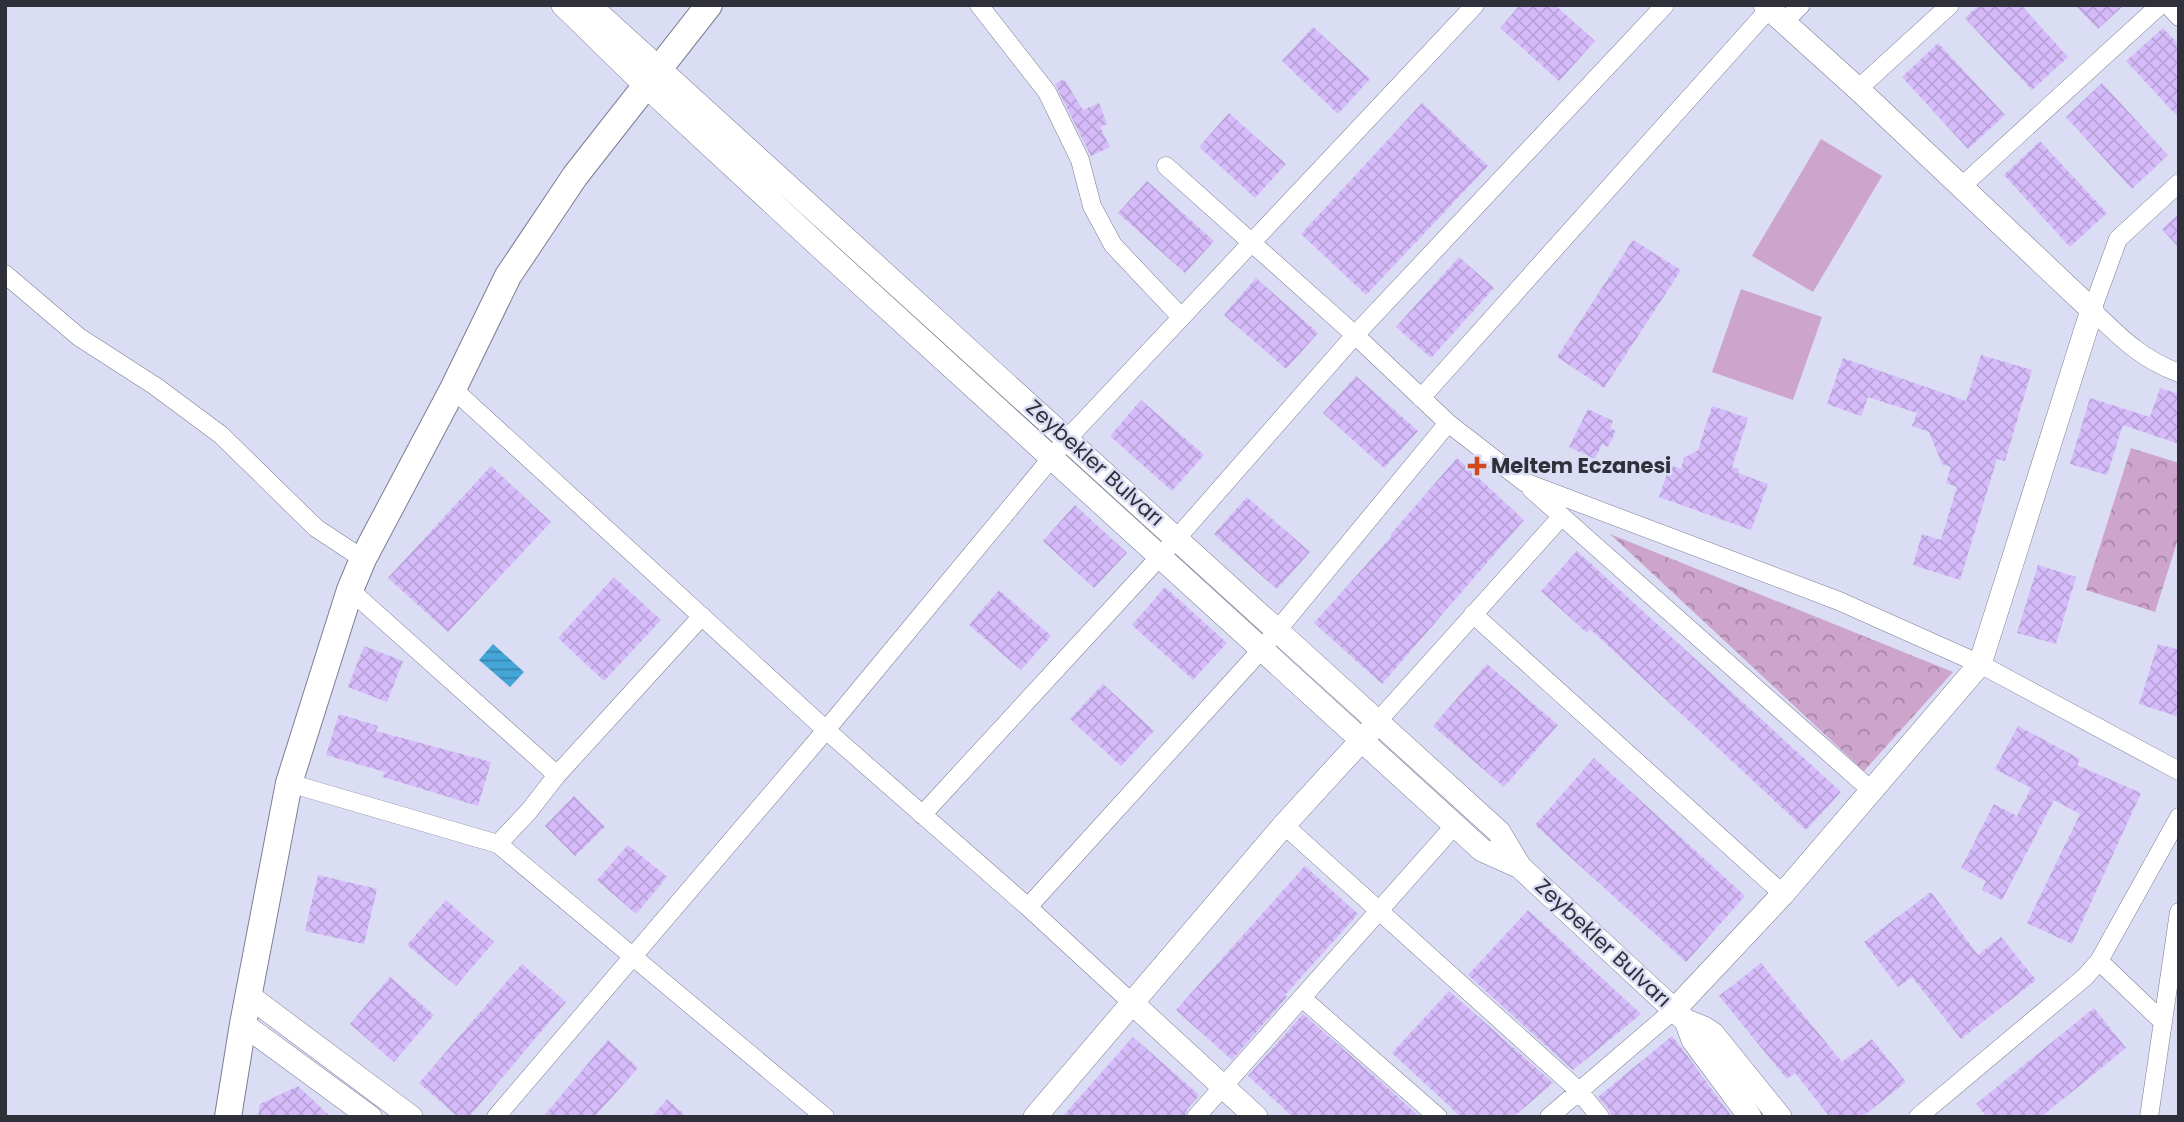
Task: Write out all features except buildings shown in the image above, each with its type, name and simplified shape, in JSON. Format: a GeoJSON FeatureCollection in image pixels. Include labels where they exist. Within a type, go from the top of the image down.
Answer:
{"type":"FeatureCollection","features":[{"type":"Feature","properties":{"kind":"main road"},"geometry":{"type":"LineString","coordinates":[[228,1117],[289,783],[350,590],[363,559],[453,389],[508,276],[575,176],[709,5]]}},
{"type":"Feature","properties":{"kind":"street"},"geometry":{"type":"LineString","coordinates":[[563,5],[652,76]]}},
{"type":"Feature","properties":{"kind":"street"},"geometry":{"type":"LineString","coordinates":[[589,5],[652,76]]}},
{"type":"Feature","properties":{"kind":"street"},"geometry":{"type":"LineString","coordinates":[[979,5],[1047,92],[1080,160],[1092,206],[1113,245],[1181,317]]}},
{"type":"Feature","properties":{"kind":"street"},"geometry":{"type":"LineString","coordinates":[[496,1117],[826,730],[1052,457],[1251,241],[1475,5]]}},
{"type":"Feature","properties":{"kind":"street"},"geometry":{"type":"LineString","coordinates":[[922,815],[1177,538],[1355,335],[1665,5]]}},
{"type":"Feature","properties":{"kind":"street"},"geometry":{"type":"LineString","coordinates":[[1421,398],[1772,12],[1801,5]]}},
{"type":"Feature","properties":{"kind":"street"},"geometry":{"type":"LineString","coordinates":[[1858,89],[1950,5]]}},
{"type":"Feature","properties":{"kind":"street"},"geometry":{"type":"LineString","coordinates":[[1961,187],[2161,5]]}},
{"type":"Feature","properties":{"kind":"street"},"geometry":{"type":"LineString","coordinates":[[2168,5],[2179,17]]}},
{"type":"Feature","properties":{"kind":"street"},"geometry":{"type":"LineString","coordinates":[[1772,12],[1858,89],[2129,346],[2155,364],[2179,373]]}},
{"type":"Feature","properties":{"kind":"street","name":"Zeybekler Bulvarı"},"geometry":{"type":"LineString","coordinates":[[652,76],[856,246],[1499,832],[1520,867],[1681,1015],[1713,1034],[1780,1117]]}},
{"type":"Feature","properties":{"kind":"street","name":"Zeybekler Bulvarı"},"geometry":{"type":"LineString","coordinates":[[652,76],[839,264],[1159,556],[1482,850],[1520,867]]}},
{"type":"Feature","properties":{"kind":"street"},"geometry":{"type":"LineString","coordinates":[[1166,166],[1355,335],[1448,423],[1524,481],[1872,791]]}},
{"type":"Feature","properties":{"kind":"street"},"geometry":{"type":"LineString","coordinates":[[1549,1117],[1579,1091],[1681,1015],[1980,664],[2092,310],[2119,239],[2179,183]]}},
{"type":"Feature","properties":{"kind":"street"},"geometry":{"type":"LineString","coordinates":[[839,264],[856,246]]}},
{"type":"Feature","properties":{"kind":"street"},"geometry":{"type":"LineString","coordinates":[[5,275],[79,337],[155,386],[221,435],[316,528],[363,559]]}},
{"type":"Feature","properties":{"kind":"street"},"geometry":{"type":"LineString","coordinates":[[453,389],[826,730],[1028,907],[1256,1117]]}},
{"type":"Feature","properties":{"kind":"street"},"geometry":{"type":"LineString","coordinates":[[1028,907],[1262,649],[1448,423]]}},
{"type":"Feature","properties":{"kind":"street"},"geometry":{"type":"LineString","coordinates":[[1524,481],[1839,601],[1980,664],[2179,771]]}},
{"type":"Feature","properties":{"kind":"street"},"geometry":{"type":"LineString","coordinates":[[1035,1117],[1284,825],[1562,516]]}},
{"type":"Feature","properties":{"kind":"street"},"geometry":{"type":"LineString","coordinates":[[350,590],[557,775]]}},
{"type":"Feature","properties":{"kind":"street"},"geometry":{"type":"LineString","coordinates":[[1473,614],[1783,894]]}},
{"type":"Feature","properties":{"kind":"street"},"geometry":{"type":"LineString","coordinates":[[498,844],[702,616]]}},
{"type":"Feature","properties":{"kind":"street"},"geometry":{"type":"LineString","coordinates":[[289,783],[498,844],[825,1117]]}},
{"type":"Feature","properties":{"kind":"street"},"geometry":{"type":"LineString","coordinates":[[1918,1117],[2085,977],[2099,961],[2179,817]]}},
{"type":"Feature","properties":{"kind":"street"},"geometry":{"type":"LineString","coordinates":[[1284,825],[1579,1091],[1600,1117]]}},
{"type":"Feature","properties":{"kind":"street"},"geometry":{"type":"LineString","coordinates":[[1196,1117],[1455,825]]}},
{"type":"Feature","properties":{"kind":"street"},"geometry":{"type":"LineString","coordinates":[[2149,1117],[2179,912]]}},
{"type":"Feature","properties":{"kind":"street"},"geometry":{"type":"LineString","coordinates":[[2099,961],[2163,1022]]}},
{"type":"Feature","properties":{"kind":"street"},"geometry":{"type":"LineString","coordinates":[[248,996],[411,1117]]}},
{"type":"Feature","properties":{"kind":"street"},"geometry":{"type":"LineString","coordinates":[[1301,998],[1438,1117]]}},
{"type":"Feature","properties":{"kind":"street","name":"Zeybekler Bulvarı"},"geometry":{"type":"LineString","coordinates":[[1681,1015],[1693,1040],[1750,1117]]}},
{"type":"Feature","properties":{"kind":"street"},"geometry":{"type":"LineString","coordinates":[[243,1024],[370,1117]]}},
{"type":"Feature","properties":{"kind":"green space"},"geometry":{"type":"Polygon","coordinates":[[[1821,139],[1882,176],[1813,292],[1752,256],[1821,139]]]}},
{"type":"Feature","properties":{"kind":"green space"},"geometry":{"type":"Polygon","coordinates":[[[1741,289],[1822,317],[1793,400],[1712,372],[1741,289]]]}},
{"type":"Feature","properties":{"kind":"green space"},"geometry":{"type":"Polygon","coordinates":[[[2131,448],[2179,463],[2179,536],[2155,612],[2086,590],[2131,448]]]}},
{"type":"Feature","properties":{"kind":"green space"},"geometry":{"type":"Polygon","coordinates":[[[1610,534],[1953,672],[1864,771],[1610,534]]]}},
{"type":"Feature","properties":{"kind":"water"},"geometry":{"type":"Polygon","coordinates":[[[493,644],[524,672],[510,687],[479,660],[493,644]]]}},
{"type":"Feature","properties":{"kind":"place","name":"Meltem Eczanesi"},"geometry":{"type":"Point","coordinates":[1477,466]}}]}
